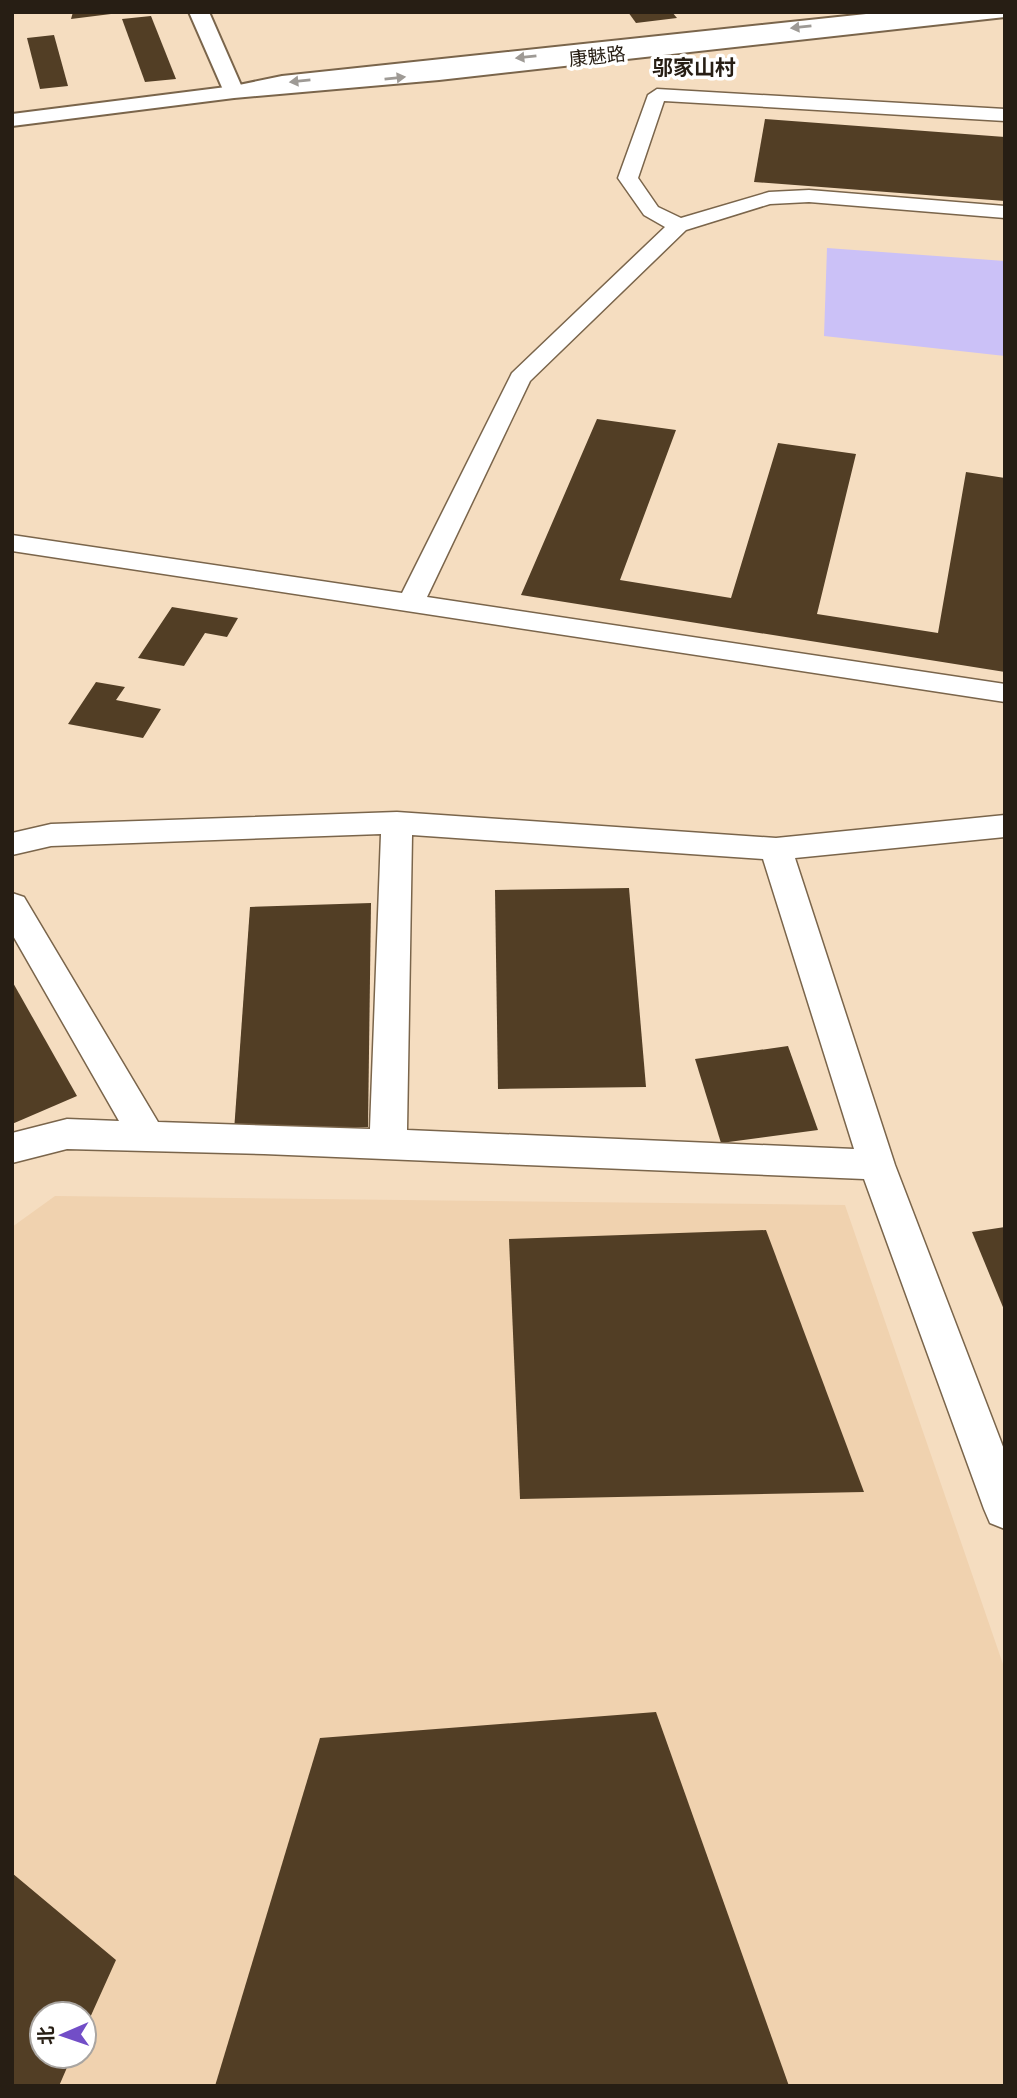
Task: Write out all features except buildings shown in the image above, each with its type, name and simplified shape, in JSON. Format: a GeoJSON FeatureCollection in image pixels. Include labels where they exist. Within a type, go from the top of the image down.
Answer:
{"type":"FeatureCollection","features":[{"type":"Feature","properties":{"kind":"main road"},"geometry":{"type":"LineString","coordinates":[[199,12],[234,92]]}},
{"type":"Feature","properties":{"kind":"main road","name":"康魅路"},"geometry":{"type":"LineString","coordinates":[[12,111],[170,94],[234,92],[282,82],[942,12]]}},
{"type":"Feature","properties":{"kind":"main road","name":"康魅路"},"geometry":{"type":"LineString","coordinates":[[12,120],[234,92],[439,74],[1002,12]]}},
{"type":"Feature","properties":{"kind":"street"},"geometry":{"type":"LineString","coordinates":[[679,226],[651,211],[628,178],[657,95],[1005,115]]}},
{"type":"Feature","properties":{"kind":"street"},"geometry":{"type":"LineString","coordinates":[[411,603],[520,378],[679,226],[768,198],[809,196],[1005,212]]}},
{"type":"Feature","properties":{"kind":"street"},"geometry":{"type":"LineString","coordinates":[[12,542],[1005,693]]}},
{"type":"Feature","properties":{"kind":"street"},"geometry":{"type":"LineString","coordinates":[[388,1144],[397,823]]}},
{"type":"Feature","properties":{"kind":"street"},"geometry":{"type":"LineString","coordinates":[[12,844],[51,835],[397,823],[776,849],[1005,825]]}},
{"type":"Feature","properties":{"kind":"street"},"geometry":{"type":"LineString","coordinates":[[776,849],[877,1165],[1005,1509]]}},
{"type":"Feature","properties":{"kind":"street"},"geometry":{"type":"LineString","coordinates":[[12,905],[148,1136]]}},
{"type":"Feature","properties":{"kind":"street"},"geometry":{"type":"LineString","coordinates":[[12,1147],[67,1134],[388,1144],[877,1165]]}},
{"type":"Feature","properties":{"kind":"shaded area"},"geometry":{"type":"Polygon","coordinates":[[[827,248],[1005,261],[1005,356],[824,336],[827,248]]]}},
{"type":"Feature","properties":{"kind":"shaded area"},"geometry":{"type":"Polygon","coordinates":[[[55,1196],[845,1205],[1005,1670],[1005,2086],[12,2086],[12,1227],[55,1196]]]}},
{"type":"Feature","properties":{"kind":"district","name":"邬家山村"},"geometry":{"type":"Point","coordinates":[694,68]}}]}
